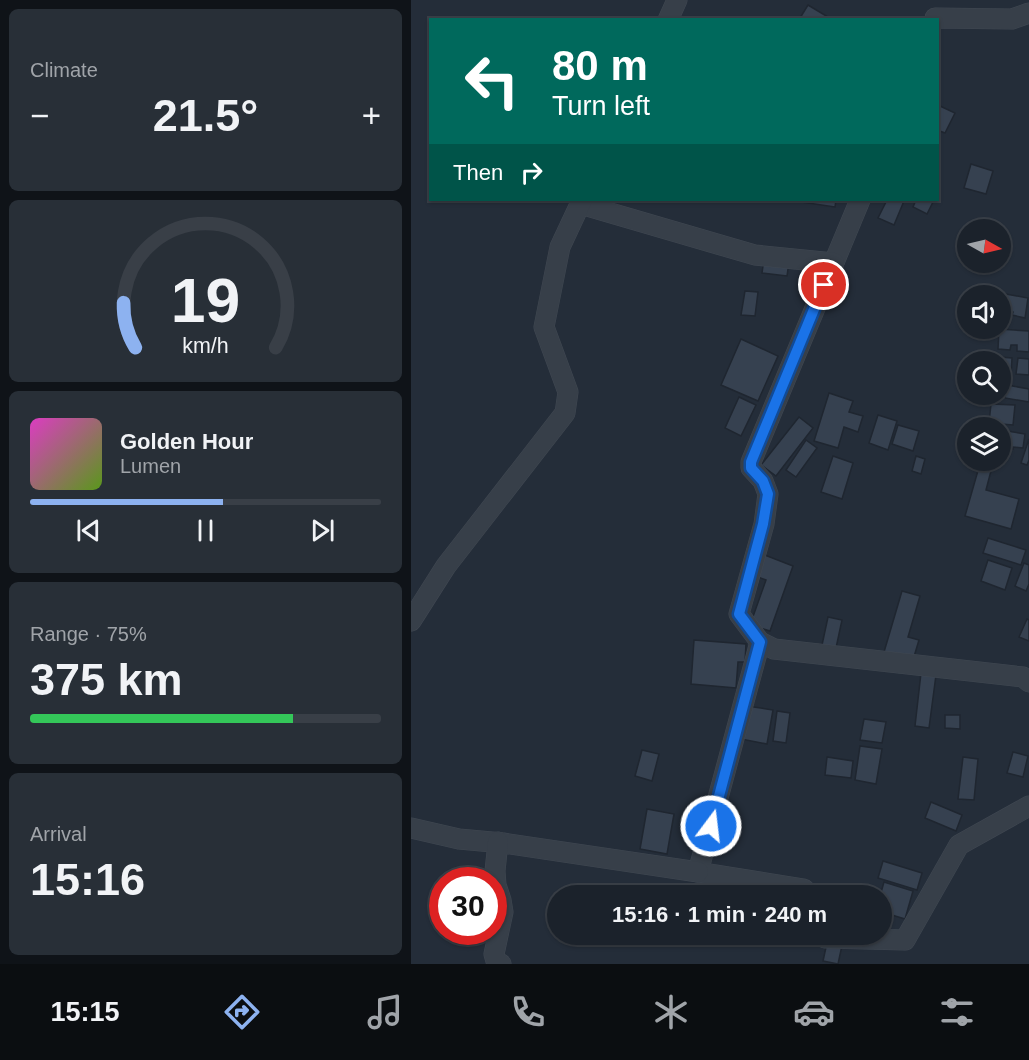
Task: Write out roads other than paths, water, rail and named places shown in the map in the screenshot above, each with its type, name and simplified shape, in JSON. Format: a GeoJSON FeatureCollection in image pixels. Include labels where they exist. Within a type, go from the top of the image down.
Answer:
{"type":"FeatureCollection","features":[{"type":"Feature","properties":{"kind":"street"},"geometry":{"type":"LineString","coordinates":[[669,18],[677,0]]}},
{"type":"Feature","properties":{"kind":"street"},"geometry":{"type":"LineString","coordinates":[[935,13],[1013,19],[1029,13]]}},
{"type":"Feature","properties":{"kind":"street"},"geometry":{"type":"LineString","coordinates":[[860,201],[751,462],[751,468],[763,481],[768,494],[763,524],[739,614],[760,642],[774,649],[1023,677],[1029,682]]}},
{"type":"Feature","properties":{"kind":"street"},"geometry":{"type":"LineString","coordinates":[[411,621],[446,566],[565,413],[568,392],[544,327],[559,247],[581,202],[755,255],[834,262]]}},
{"type":"Feature","properties":{"kind":"street"},"geometry":{"type":"LineString","coordinates":[[698,872],[760,642]]}},
{"type":"Feature","properties":{"kind":"street"},"geometry":{"type":"LineString","coordinates":[[892,940],[905,940],[960,845],[1029,806]]}},
{"type":"Feature","properties":{"kind":"street"},"geometry":{"type":"LineString","coordinates":[[411,828],[459,839],[498,842],[779,885]]}},
{"type":"Feature","properties":{"kind":"street"},"geometry":{"type":"LineString","coordinates":[[498,842],[495,871],[503,912],[494,954],[496,961],[501,964]]}}]}
